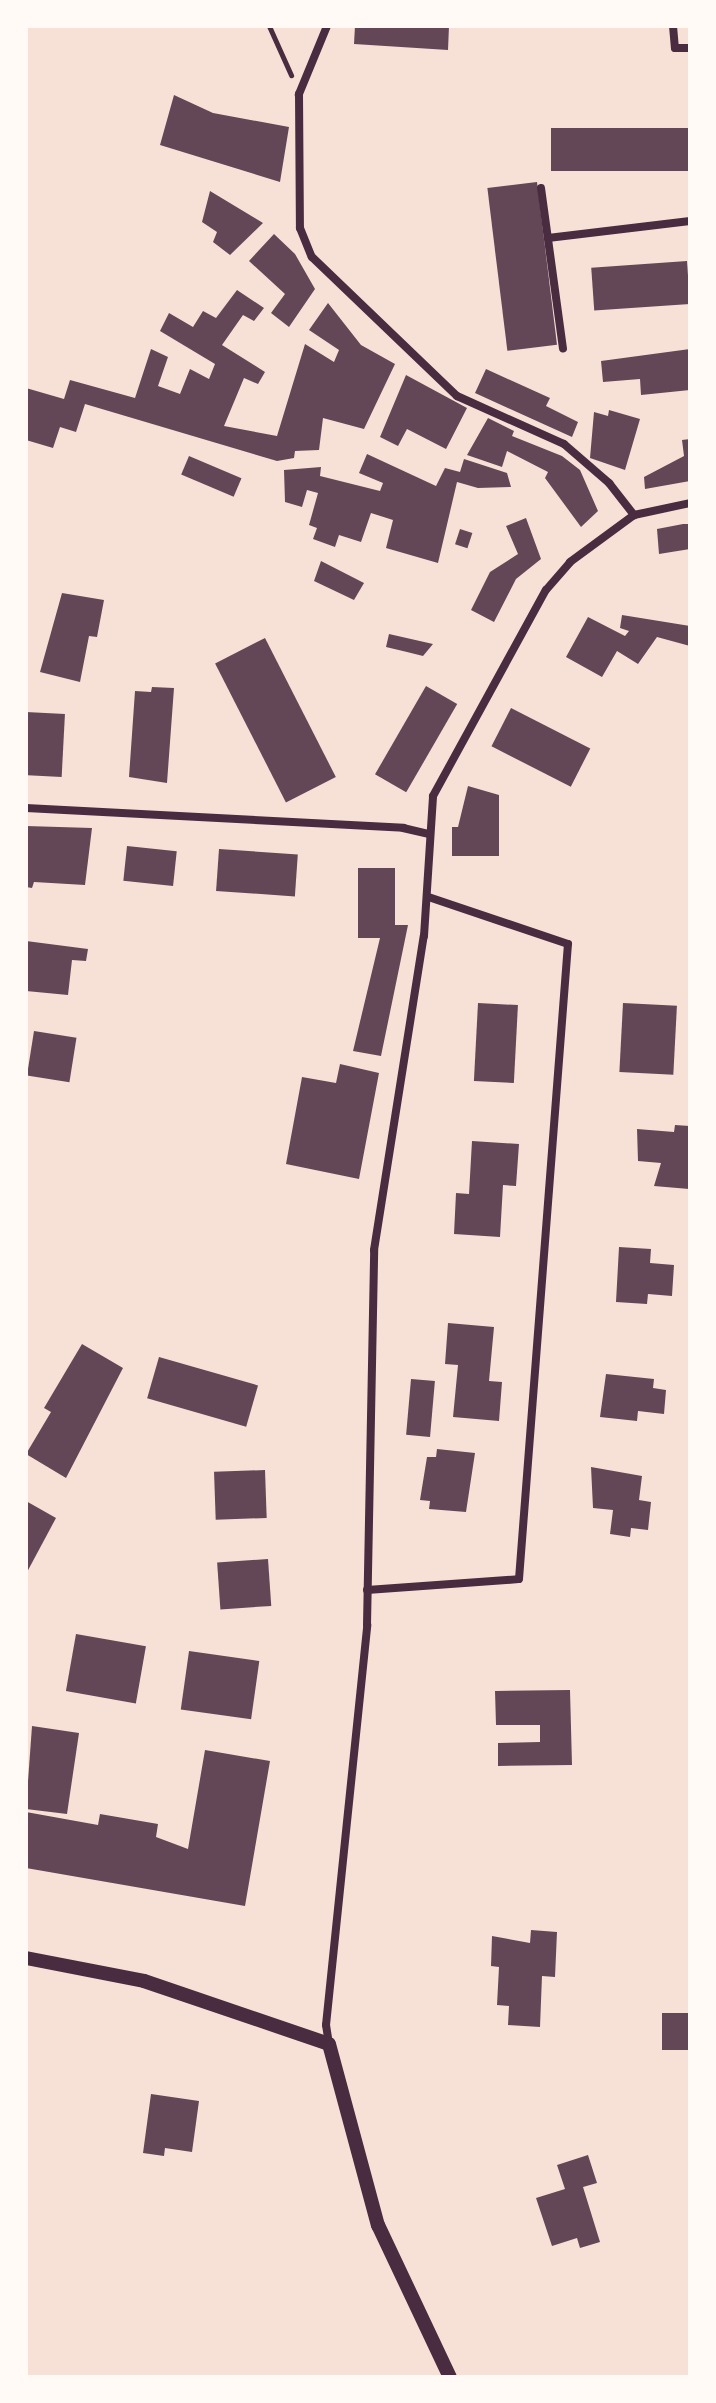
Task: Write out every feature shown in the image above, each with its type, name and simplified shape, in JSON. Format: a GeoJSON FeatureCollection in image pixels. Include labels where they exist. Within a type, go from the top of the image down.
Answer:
{"type":"FeatureCollection","features":[{"type":"Feature","properties":{"kind":"street"},"geometry":{"type":"LineString","coordinates":[[327,26],[299,94],[300,228],[312,257],[457,396],[564,444],[609,483],[634,515]]}},
{"type":"Feature","properties":{"kind":"street"},"geometry":{"type":"LineString","coordinates":[[673,26],[675,48],[690,48]]}},
{"type":"Feature","properties":{"kind":"street"},"geometry":{"type":"LineString","coordinates":[[541,188],[563,348]]}},
{"type":"Feature","properties":{"kind":"street"},"geometry":{"type":"LineString","coordinates":[[548,238],[690,221]]}},
{"type":"Feature","properties":{"kind":"street"},"geometry":{"type":"LineString","coordinates":[[450,2377],[378,2225],[329,2044],[367,1590],[374,1250],[428,897],[429,834],[440,781],[546,590],[570,562],[634,515],[690,503]]}},
{"type":"Feature","properties":{"kind":"street"},"geometry":{"type":"LineString","coordinates":[[26,808],[403,828],[429,834]]}},
{"type":"Feature","properties":{"kind":"street"},"geometry":{"type":"LineString","coordinates":[[367,1590],[519,1579],[568,944],[428,897]]}},
{"type":"Feature","properties":{"kind":"street"},"geometry":{"type":"LineString","coordinates":[[26,1958],[144,1981],[329,2044]]}},
{"type":"Feature","properties":{"kind":"path"},"geometry":{"type":"LineString","coordinates":[[269,26],[299,94]]}},
{"type":"Feature","properties":{"kind":"building"},"geometry":{"type":"Polygon","coordinates":[[[355,26],[449,26],[448,50],[354,44],[355,26]]]}},
{"type":"Feature","properties":{"kind":"building"},"geometry":{"type":"Polygon","coordinates":[[[174,95],[213,113],[289,127],[280,182],[160,145],[174,95]]]}},
{"type":"Feature","properties":{"kind":"building"},"geometry":{"type":"Polygon","coordinates":[[[551,128],[690,128],[690,171],[551,171],[551,128]]]}},
{"type":"Feature","properties":{"kind":"building"},"geometry":{"type":"Polygon","coordinates":[[[537,182],[557,345],[507,351],[487,188],[537,182]]]}},
{"type":"Feature","properties":{"kind":"building"},"geometry":{"type":"Polygon","coordinates":[[[210,191],[263,223],[230,255],[213,242],[217,232],[202,222],[210,191]]]}},
{"type":"Feature","properties":{"kind":"building"},"geometry":{"type":"Polygon","coordinates":[[[274,234],[295,254],[315,289],[289,327],[271,313],[285,294],[249,261],[274,234]]]}},
{"type":"Feature","properties":{"kind":"building"},"geometry":{"type":"Polygon","coordinates":[[[687,261],[690,304],[594,311],[591,268],[687,261]]]}},
{"type":"Feature","properties":{"kind":"building"},"geometry":{"type":"Polygon","coordinates":[[[237,290],[264,308],[254,321],[243,315],[222,345],[265,372],[258,384],[244,378],[224,426],[277,436],[305,344],[334,362],[339,350],[309,330],[328,303],[361,345],[395,364],[364,429],[323,418],[319,450],[295,451],[294,458],[277,461],[85,404],[76,432],[60,427],[53,448],[26,440],[26,388],[64,399],[70,380],[135,398],[151,349],[168,357],[158,386],[180,394],[190,369],[209,379],[215,364],[160,331],[169,313],[193,327],[203,311],[216,318],[237,290]]]}},
{"type":"Feature","properties":{"kind":"building"},"geometry":{"type":"Polygon","coordinates":[[[690,349],[690,390],[641,395],[640,379],[603,382],[601,361],[690,349]]]}},
{"type":"Feature","properties":{"kind":"building"},"geometry":{"type":"Polygon","coordinates":[[[486,369],[550,398],[546,406],[578,422],[572,437],[475,393],[486,369]]]}},
{"type":"Feature","properties":{"kind":"building"},"geometry":{"type":"Polygon","coordinates":[[[406,375],[467,408],[446,449],[407,429],[398,446],[380,437],[406,375]]]}},
{"type":"Feature","properties":{"kind":"building"},"geometry":{"type":"Polygon","coordinates":[[[609,410],[640,419],[625,470],[590,458],[594,412],[608,416],[609,410]]]}},
{"type":"Feature","properties":{"kind":"building"},"geometry":{"type":"Polygon","coordinates":[[[488,418],[514,431],[512,436],[562,456],[580,470],[598,511],[581,527],[545,478],[548,472],[507,451],[502,467],[467,455],[488,418]]]}},
{"type":"Feature","properties":{"kind":"building"},"geometry":{"type":"Polygon","coordinates":[[[690,439],[690,481],[645,489],[644,477],[684,456],[682,440],[690,439]]]}},
{"type":"Feature","properties":{"kind":"building"},"geometry":{"type":"Polygon","coordinates":[[[367,454],[436,486],[445,468],[460,472],[464,459],[507,473],[511,487],[478,488],[457,482],[438,563],[386,548],[393,520],[371,513],[361,542],[339,535],[335,547],[313,539],[317,528],[309,525],[318,493],[307,490],[302,507],[285,502],[284,470],[321,467],[320,476],[380,491],[383,483],[359,473],[367,454]]]}},
{"type":"Feature","properties":{"kind":"building"},"geometry":{"type":"Polygon","coordinates":[[[189,456],[241,478],[234,497],[181,474],[189,456]]]}},
{"type":"Feature","properties":{"kind":"building"},"geometry":{"type":"Polygon","coordinates":[[[526,518],[541,559],[516,579],[494,622],[471,610],[490,572],[518,554],[506,526],[526,518]]]}},
{"type":"Feature","properties":{"kind":"building"},"geometry":{"type":"Polygon","coordinates":[[[690,524],[690,549],[659,554],[657,529],[690,524]]]}},
{"type":"Feature","properties":{"kind":"building"},"geometry":{"type":"Polygon","coordinates":[[[460,529],[472,533],[467,548],[455,544],[460,529]]]}},
{"type":"Feature","properties":{"kind":"building"},"geometry":{"type":"Polygon","coordinates":[[[321,561],[364,583],[354,600],[314,581],[321,561]]]}},
{"type":"Feature","properties":{"kind":"building"},"geometry":{"type":"Polygon","coordinates":[[[62,593],[104,600],[97,637],[89,636],[80,682],[40,672],[62,593]]]}},
{"type":"Feature","properties":{"kind":"building"},"geometry":{"type":"Polygon","coordinates":[[[622,615],[690,626],[690,646],[657,637],[638,664],[617,651],[602,677],[566,657],[588,617],[625,636],[629,631],[620,628],[622,615]]]}},
{"type":"Feature","properties":{"kind":"building"},"geometry":{"type":"Polygon","coordinates":[[[389,634],[433,644],[423,656],[386,647],[389,634]]]}},
{"type":"Feature","properties":{"kind":"building"},"geometry":{"type":"Polygon","coordinates":[[[265,638],[336,777],[286,802],[215,663],[265,638]]]}},
{"type":"Feature","properties":{"kind":"building"},"geometry":{"type":"Polygon","coordinates":[[[426,686],[457,704],[406,792],[375,774],[426,686]]]}},
{"type":"Feature","properties":{"kind":"building"},"geometry":{"type":"Polygon","coordinates":[[[152,687],[174,688],[167,783],[129,777],[135,691],[151,692],[152,687]]]}},
{"type":"Feature","properties":{"kind":"building"},"geometry":{"type":"Polygon","coordinates":[[[511,708],[590,748],[571,787],[491,746],[511,708]]]}},
{"type":"Feature","properties":{"kind":"building"},"geometry":{"type":"Polygon","coordinates":[[[26,712],[65,714],[62,777],[26,775],[26,712]]]}},
{"type":"Feature","properties":{"kind":"building"},"geometry":{"type":"Polygon","coordinates":[[[468,786],[499,795],[499,856],[452,856],[452,827],[458,827],[468,786]]]}},
{"type":"Feature","properties":{"kind":"building"},"geometry":{"type":"Polygon","coordinates":[[[26,826],[92,828],[85,885],[34,882],[32,888],[26,887],[26,826]]]}},
{"type":"Feature","properties":{"kind":"building"},"geometry":{"type":"Polygon","coordinates":[[[127,846],[177,851],[173,886],[123,881],[127,846]]]}},
{"type":"Feature","properties":{"kind":"building"},"geometry":{"type":"Polygon","coordinates":[[[219,849],[298,855],[295,896],[216,891],[219,849]]]}},
{"type":"Feature","properties":{"kind":"building"},"geometry":{"type":"Polygon","coordinates":[[[358,868],[395,868],[395,925],[408,925],[381,1056],[353,1051],[380,938],[358,938],[358,868]]]}},
{"type":"Feature","properties":{"kind":"building"},"geometry":{"type":"Polygon","coordinates":[[[26,941],[88,949],[86,961],[72,960],[68,995],[26,991],[26,941]]]}},
{"type":"Feature","properties":{"kind":"building"},"geometry":{"type":"Polygon","coordinates":[[[478,1003],[518,1005],[514,1083],[474,1081],[478,1003]]]}},
{"type":"Feature","properties":{"kind":"building"},"geometry":{"type":"Polygon","coordinates":[[[623,1003],[677,1006],[673,1075],[619,1072],[623,1003]]]}},
{"type":"Feature","properties":{"kind":"building"},"geometry":{"type":"Polygon","coordinates":[[[34,1031],[76,1038],[69,1082],[27,1075],[34,1031]]]}},
{"type":"Feature","properties":{"kind":"building"},"geometry":{"type":"Polygon","coordinates":[[[340,1064],[379,1073],[359,1179],[286,1164],[302,1077],[336,1083],[340,1064]]]}},
{"type":"Feature","properties":{"kind":"building"},"geometry":{"type":"Polygon","coordinates":[[[675,1125],[690,1126],[689,1189],[654,1186],[661,1163],[638,1161],[637,1129],[674,1132],[675,1125]]]}},
{"type":"Feature","properties":{"kind":"building"},"geometry":{"type":"Polygon","coordinates":[[[472,1141],[519,1144],[516,1186],[503,1185],[500,1237],[454,1234],[456,1193],[469,1194],[472,1141]]]}},
{"type":"Feature","properties":{"kind":"building"},"geometry":{"type":"Polygon","coordinates":[[[619,1247],[651,1249],[650,1263],[674,1265],[672,1296],[648,1294],[647,1304],[616,1302],[619,1247]]]}},
{"type":"Feature","properties":{"kind":"building"},"geometry":{"type":"Polygon","coordinates":[[[448,1323],[494,1327],[489,1381],[502,1382],[499,1421],[453,1417],[458,1365],[445,1364],[448,1323]]]}},
{"type":"Feature","properties":{"kind":"building"},"geometry":{"type":"Polygon","coordinates":[[[82,1344],[123,1368],[66,1478],[26,1454],[51,1412],[44,1408],[82,1344]]]}},
{"type":"Feature","properties":{"kind":"building"},"geometry":{"type":"Polygon","coordinates":[[[159,1357],[258,1385],[246,1427],[147,1398],[159,1357]]]}},
{"type":"Feature","properties":{"kind":"building"},"geometry":{"type":"Polygon","coordinates":[[[606,1374],[654,1379],[653,1388],[666,1390],[664,1414],[638,1411],[637,1421],[600,1417],[606,1374]]]}},
{"type":"Feature","properties":{"kind":"building"},"geometry":{"type":"Polygon","coordinates":[[[411,1379],[435,1381],[430,1437],[406,1435],[411,1379]]]}},
{"type":"Feature","properties":{"kind":"building"},"geometry":{"type":"Polygon","coordinates":[[[437,1449],[475,1453],[466,1512],[429,1509],[430,1501],[420,1500],[427,1457],[436,1457],[437,1449]]]}},
{"type":"Feature","properties":{"kind":"building"},"geometry":{"type":"Polygon","coordinates":[[[591,1467],[642,1476],[639,1500],[651,1502],[648,1530],[631,1528],[630,1537],[610,1534],[613,1510],[593,1508],[591,1467]]]}},
{"type":"Feature","properties":{"kind":"building"},"geometry":{"type":"Polygon","coordinates":[[[265,1470],[267,1518],[216,1520],[214,1472],[265,1470]]]}},
{"type":"Feature","properties":{"kind":"building"},"geometry":{"type":"Polygon","coordinates":[[[26,1501],[56,1518],[26,1574],[26,1501]]]}},
{"type":"Feature","properties":{"kind":"building"},"geometry":{"type":"Polygon","coordinates":[[[268,1559],[271,1606],[220,1609],[217,1563],[268,1559]]]}},
{"type":"Feature","properties":{"kind":"building"},"geometry":{"type":"Polygon","coordinates":[[[76,1634],[146,1646],[136,1703],[66,1691],[76,1634]]]}},
{"type":"Feature","properties":{"kind":"building"},"geometry":{"type":"Polygon","coordinates":[[[189,1651],[259,1661],[251,1719],[181,1709],[189,1651]]]}},
{"type":"Feature","properties":{"kind":"building"},"geometry":{"type":"Polygon","coordinates":[[[570,1690],[572,1765],[498,1766],[498,1743],[540,1742],[540,1725],[496,1725],[495,1691],[570,1690]]]}},
{"type":"Feature","properties":{"kind":"building"},"geometry":{"type":"Polygon","coordinates":[[[32,1726],[79,1733],[67,1814],[26,1809],[32,1726]]]}},
{"type":"Feature","properties":{"kind":"building"},"geometry":{"type":"Polygon","coordinates":[[[205,1750],[270,1761],[245,1906],[26,1868],[26,1812],[98,1825],[100,1814],[158,1824],[156,1837],[188,1849],[205,1750]]]}},
{"type":"Feature","properties":{"kind":"building"},"geometry":{"type":"Polygon","coordinates":[[[531,1930],[557,1932],[555,1977],[542,1976],[540,2027],[508,2025],[509,2006],[497,2005],[499,1967],[491,1966],[492,1936],[530,1943],[531,1930]]]}},
{"type":"Feature","properties":{"kind":"building"},"geometry":{"type":"Polygon","coordinates":[[[662,2013],[690,2013],[690,2050],[662,2050],[662,2013]]]}},
{"type":"Feature","properties":{"kind":"building"},"geometry":{"type":"Polygon","coordinates":[[[151,2094],[199,2101],[192,2152],[165,2148],[164,2156],[143,2153],[151,2094]]]}},
{"type":"Feature","properties":{"kind":"building"},"geometry":{"type":"Polygon","coordinates":[[[588,2155],[597,2183],[583,2187],[600,2242],[580,2248],[577,2238],[552,2246],[536,2198],[565,2189],[557,2165],[588,2155]]]}}]}
